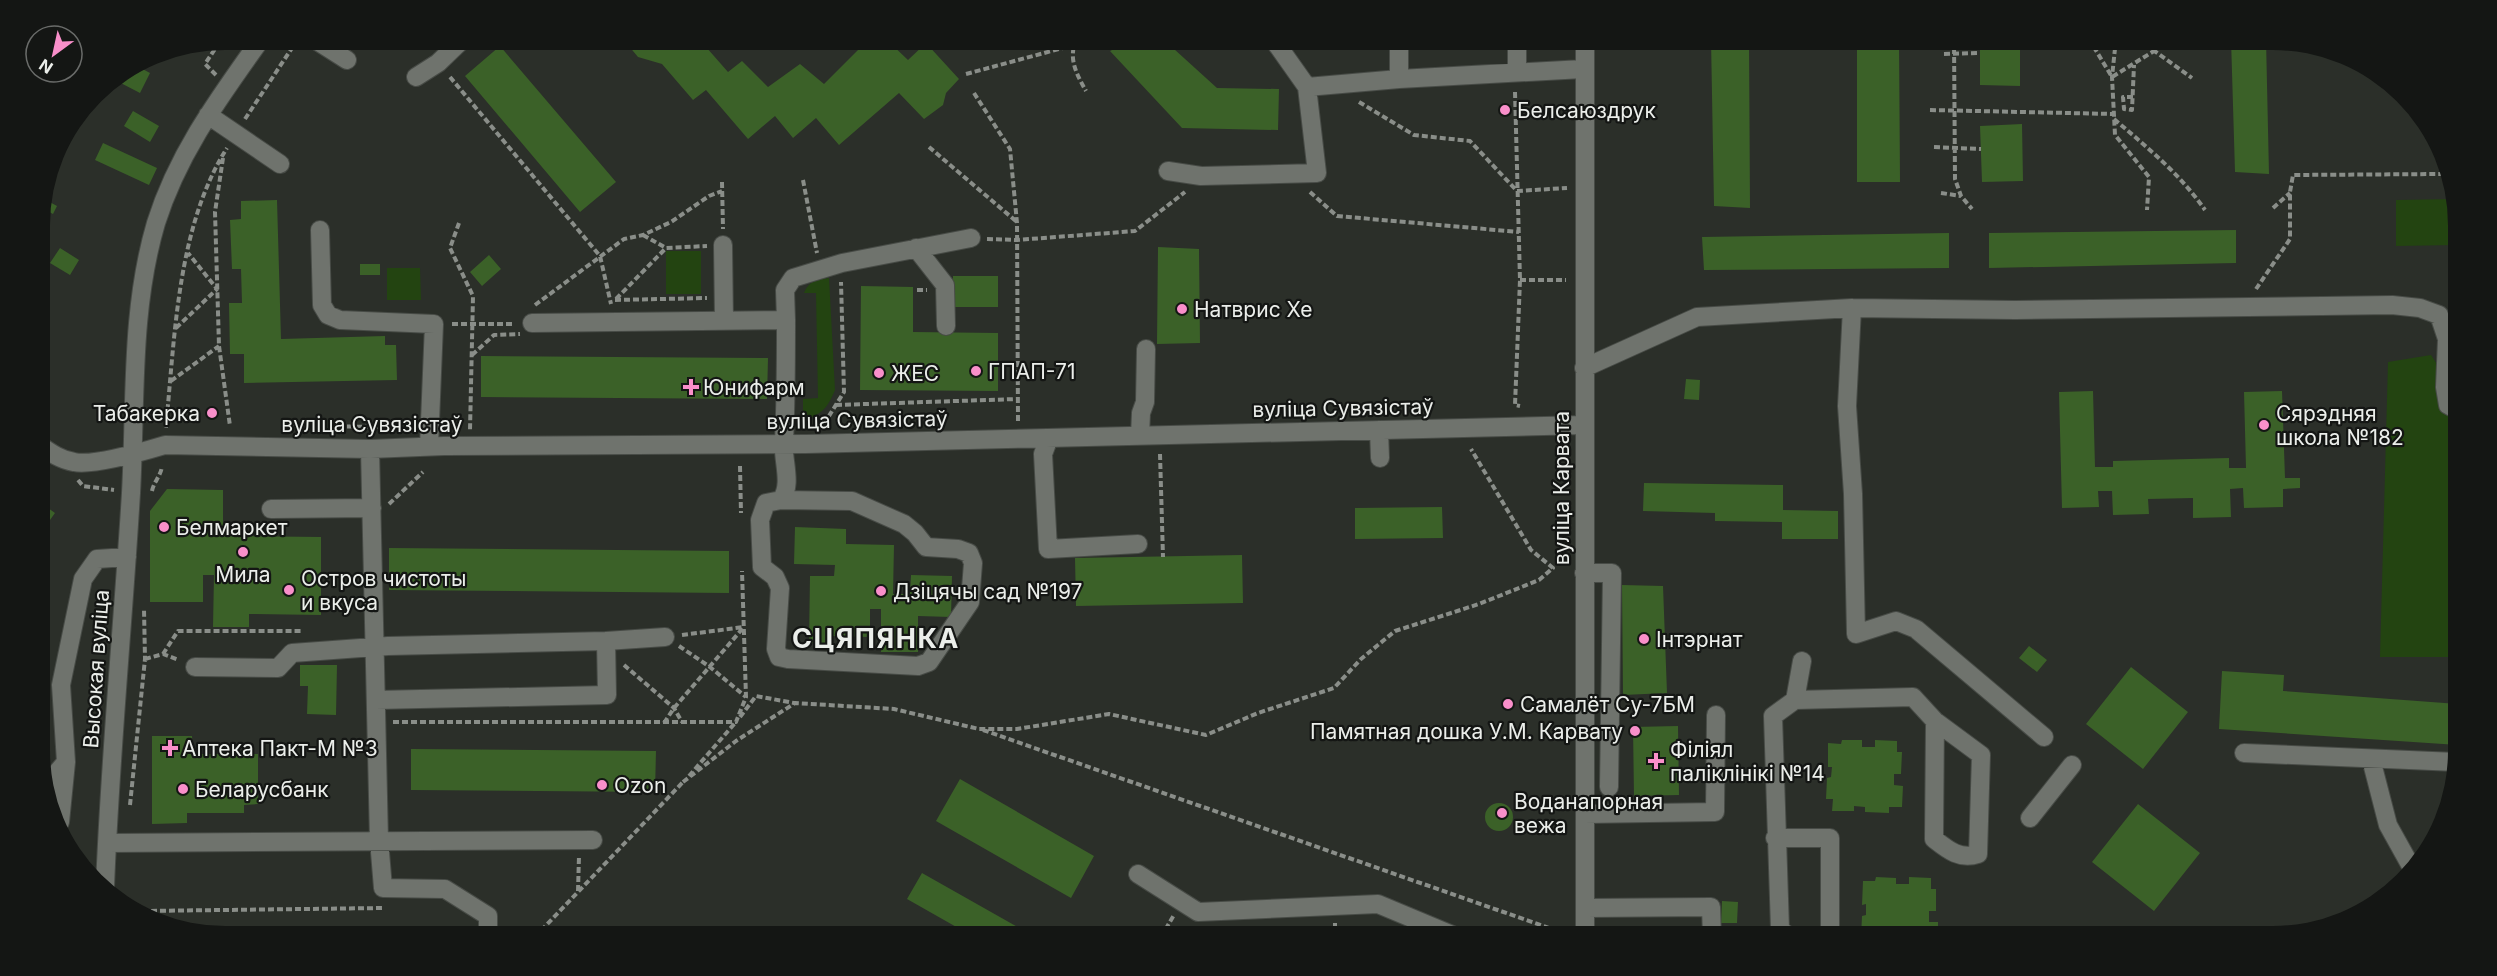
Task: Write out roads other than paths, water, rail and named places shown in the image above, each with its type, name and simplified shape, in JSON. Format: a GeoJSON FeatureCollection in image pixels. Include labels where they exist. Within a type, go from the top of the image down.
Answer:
{"type":"FeatureCollection","features":[{"type":"Feature","properties":{"kind":"street"},"geometry":{"type":"LineString","coordinates":[[133,455],[136,336],[148,254],[166,195],[197,130],[253,50]]}},
{"type":"Feature","properties":{"kind":"street"},"geometry":{"type":"LineString","coordinates":[[331,50],[347,60]]}},
{"type":"Feature","properties":{"kind":"street"},"geometry":{"type":"LineString","coordinates":[[416,76],[438,63],[452,50]]}},
{"type":"Feature","properties":{"kind":"street"},"geometry":{"type":"LineString","coordinates":[[1168,171],[1201,176],[1317,173],[1307,87],[1281,50]]}},
{"type":"Feature","properties":{"kind":"street"},"geometry":{"type":"LineString","coordinates":[[1399,50],[1400,79]]}},
{"type":"Feature","properties":{"kind":"street"},"geometry":{"type":"LineString","coordinates":[[1517,50],[1517,72]]}},
{"type":"Feature","properties":{"kind":"street","name":"вуліца Карвата"},"geometry":{"type":"LineString","coordinates":[[1584,50],[1585,926]]}},
{"type":"Feature","properties":{"kind":"street"},"geometry":{"type":"LineString","coordinates":[[1307,87],[1400,79],[1583,69]]}},
{"type":"Feature","properties":{"kind":"street"},"geometry":{"type":"LineString","coordinates":[[208,115],[280,164]]}},
{"type":"Feature","properties":{"kind":"street"},"geometry":{"type":"LineString","coordinates":[[320,230],[322,305],[328,315],[340,320],[434,324],[429,446]]}},
{"type":"Feature","properties":{"kind":"street"},"geometry":{"type":"LineString","coordinates":[[781,500],[852,501],[904,524],[926,547],[958,549],[969,553],[973,563],[970,602],[929,662],[918,666],[779,657],[776,649],[780,588],[775,577],[762,567],[760,520],[766,503],[781,500],[786,494],[783,444],[786,424],[785,290],[793,278],[820,268],[971,238]]}},
{"type":"Feature","properties":{"kind":"street"},"geometry":{"type":"LineString","coordinates":[[723,245],[724,321]]}},
{"type":"Feature","properties":{"kind":"street"},"geometry":{"type":"LineString","coordinates":[[916,248],[945,285],[946,326]]}},
{"type":"Feature","properties":{"kind":"street"},"geometry":{"type":"LineString","coordinates":[[1584,368],[1697,317],[1852,308],[2005,310],[2392,305],[2420,308],[2439,315],[2447,339],[2445,387],[2448,405]]}},
{"type":"Feature","properties":{"kind":"street"},"geometry":{"type":"LineString","coordinates":[[1852,308],[1847,406],[1853,494],[1856,634],[1896,621],[1916,629],[2044,737]]}},
{"type":"Feature","properties":{"kind":"street"},"geometry":{"type":"LineString","coordinates":[[527,321],[612,313],[724,321],[786,320]]}},
{"type":"Feature","properties":{"kind":"street"},"geometry":{"type":"LineString","coordinates":[[1140,436],[1141,413],[1146,402],[1146,350]]}},
{"type":"Feature","properties":{"kind":"street","name":"вуліца Сувязістаў"},"geometry":{"type":"LineString","coordinates":[[50,452],[60,458],[76,463],[133,455],[165,445],[370,449],[429,446],[783,444],[1584,425]]}},
{"type":"Feature","properties":{"kind":"street"},"geometry":{"type":"LineString","coordinates":[[1378,430],[1380,458]]}},
{"type":"Feature","properties":{"kind":"street"},"geometry":{"type":"LineString","coordinates":[[1049,438],[1043,454],[1048,549],[1138,544]]}},
{"type":"Feature","properties":{"kind":"street"},"geometry":{"type":"LineString","coordinates":[[370,449],[377,509],[375,648],[379,840],[383,888],[444,889],[488,915],[488,926]]}},
{"type":"Feature","properties":{"kind":"street","name":"Высокая вуліца"},"geometry":{"type":"LineString","coordinates":[[105,879],[133,455]]}},
{"type":"Feature","properties":{"kind":"street"},"geometry":{"type":"LineString","coordinates":[[271,508],[377,509]]}},
{"type":"Feature","properties":{"kind":"street"},"geometry":{"type":"LineString","coordinates":[[61,812],[66,762],[62,685],[83,579],[97,559],[127,557]]}},
{"type":"Feature","properties":{"kind":"street"},"geometry":{"type":"LineString","coordinates":[[1584,573],[1612,573],[1609,787]]}},
{"type":"Feature","properties":{"kind":"street"},"geometry":{"type":"LineString","coordinates":[[195,667],[278,668],[292,653],[375,648],[605,646],[665,637]]}},
{"type":"Feature","properties":{"kind":"street"},"geometry":{"type":"LineString","coordinates":[[376,700],[608,695],[605,646]]}},
{"type":"Feature","properties":{"kind":"street"},"geometry":{"type":"LineString","coordinates":[[1795,700],[1802,661]]}},
{"type":"Feature","properties":{"kind":"street"},"geometry":{"type":"LineString","coordinates":[[1780,926],[1773,716],[1795,700],[1913,698],[1935,721],[1981,755],[1978,854],[1966,858],[1949,851],[1934,838],[1935,721]]}},
{"type":"Feature","properties":{"kind":"street"},"geometry":{"type":"LineString","coordinates":[[1585,814],[1715,812],[1716,715]]}},
{"type":"Feature","properties":{"kind":"street"},"geometry":{"type":"LineString","coordinates":[[2244,753],[2447,762]]}},
{"type":"Feature","properties":{"kind":"street"},"geometry":{"type":"LineString","coordinates":[[2371,759],[2388,825],[2408,861]]}},
{"type":"Feature","properties":{"kind":"street"},"geometry":{"type":"LineString","coordinates":[[52,778],[66,762]]}},
{"type":"Feature","properties":{"kind":"street"},"geometry":{"type":"LineString","coordinates":[[2030,818],[2072,765]]}},
{"type":"Feature","properties":{"kind":"street"},"geometry":{"type":"LineString","coordinates":[[1776,838],[1830,838],[1830,926]]}},
{"type":"Feature","properties":{"kind":"street"},"geometry":{"type":"LineString","coordinates":[[107,843],[586,840]]}},
{"type":"Feature","properties":{"kind":"street"},"geometry":{"type":"LineString","coordinates":[[1138,874],[1198,912],[1378,904],[1431,926]]}},
{"type":"Feature","properties":{"kind":"street"},"geometry":{"type":"LineString","coordinates":[[1585,908],[1711,907],[1712,926]]}},
{"type":"Feature","properties":{"kind":"place","name":"Белсаюздрук"},"geometry":{"type":"Point","coordinates":[1505,110]}},
{"type":"Feature","properties":{"kind":"place","name":"Натврис Хе"},"geometry":{"type":"Point","coordinates":[1182,309]}},
{"type":"Feature","properties":{"kind":"place","name":"ГПАП-71"},"geometry":{"type":"Point","coordinates":[976,371]}},
{"type":"Feature","properties":{"kind":"place","name":"ЖЕС"},"geometry":{"type":"Point","coordinates":[879,373]}},
{"type":"Feature","properties":{"kind":"place","name":"Юнифарм"},"geometry":{"type":"Point","coordinates":[691,387]}},
{"type":"Feature","properties":{"kind":"place","name":"Табакерка"},"geometry":{"type":"Point","coordinates":[212,413]}},
{"type":"Feature","properties":{"kind":"place","name":"Сярэдняя школа №182"},"geometry":{"type":"Point","coordinates":[2264,425]}},
{"type":"Feature","properties":{"kind":"place","name":"Белмаркет"},"geometry":{"type":"Point","coordinates":[164,527]}},
{"type":"Feature","properties":{"kind":"place","name":"Мила"},"geometry":{"type":"Point","coordinates":[243,552]}},
{"type":"Feature","properties":{"kind":"place","name":"Остров чистоты и вкуса"},"geometry":{"type":"Point","coordinates":[289,590]}},
{"type":"Feature","properties":{"kind":"place","name":"Дзіцячы сад №197"},"geometry":{"type":"Point","coordinates":[881,591]}},
{"type":"Feature","properties":{"kind":"place","name":"Інтэрнат"},"geometry":{"type":"Point","coordinates":[1644,639]}},
{"type":"Feature","properties":{"kind":"place","name":"Самалёт Су-7БМ"},"geometry":{"type":"Point","coordinates":[1508,704]}},
{"type":"Feature","properties":{"kind":"place","name":"Памятная дошка У.М. Карвату"},"geometry":{"type":"Point","coordinates":[1635,731]}},
{"type":"Feature","properties":{"kind":"place","name":"Аптека Пакт-М №3"},"geometry":{"type":"Point","coordinates":[170,748]}},
{"type":"Feature","properties":{"kind":"place","name":"Філіял паліклінікі №14"},"geometry":{"type":"Point","coordinates":[1656,761]}},
{"type":"Feature","properties":{"kind":"place","name":"Ozon"},"geometry":{"type":"Point","coordinates":[602,785]}},
{"type":"Feature","properties":{"kind":"place","name":"Беларусбанк"},"geometry":{"type":"Point","coordinates":[183,789]}},
{"type":"Feature","properties":{"kind":"place","name":"Воданапорная вежа"},"geometry":{"type":"Point","coordinates":[1502,813]}},
{"type":"Feature","properties":{"kind":"district","name":"СЦЯПЯНКА"},"geometry":{"type":"Point","coordinates":[876,638]}}]}
